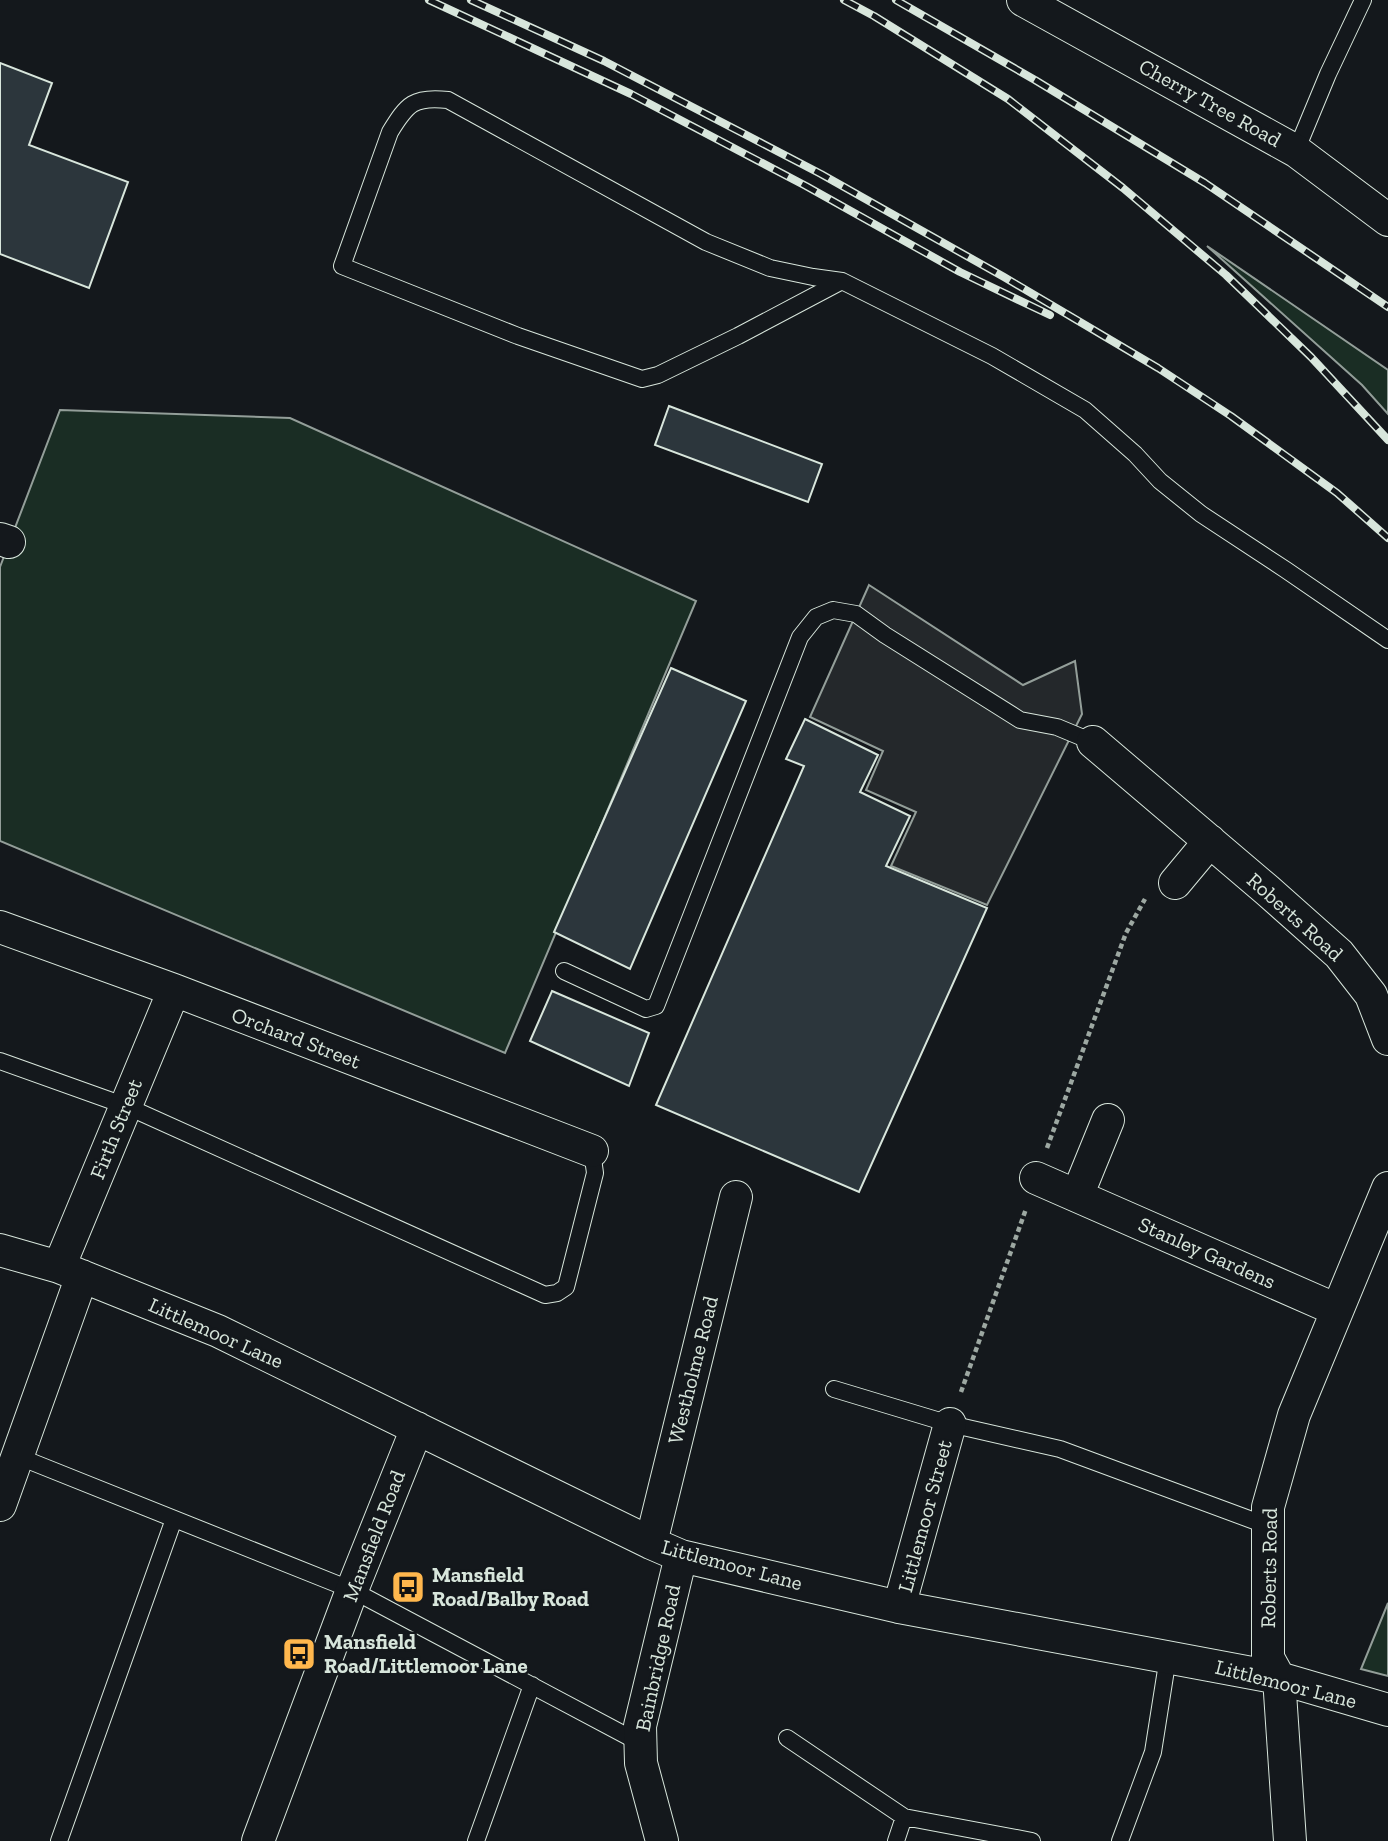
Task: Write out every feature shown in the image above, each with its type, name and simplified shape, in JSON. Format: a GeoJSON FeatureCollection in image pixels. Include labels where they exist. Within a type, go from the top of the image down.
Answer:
{"type":"FeatureCollection","features":[{"type":"Feature","properties":{"kind":"street","name":"Cherry Tree Road"},"geometry":{"type":"LineString","coordinates":[[1023,0],[1296,151],[1388,220]]}},
{"type":"Feature","properties":{"kind":"street","name":"Roberts Road"},"geometry":{"type":"LineString","coordinates":[[1093,742],[1339,954],[1371,995],[1388,1038]]}},
{"type":"Feature","properties":{"kind":"street"},"geometry":{"type":"LineString","coordinates":[[1175,883],[1210,841]]}},
{"type":"Feature","properties":{"kind":"street","name":"Orchard Street"},"geometry":{"type":"LineString","coordinates":[[0,927],[174,990],[592,1152]]}},
{"type":"Feature","properties":{"kind":"street","name":"Firth Street"},"geometry":{"type":"LineString","coordinates":[[0,1505],[17,1457],[70,1271],[126,1106],[174,990]]}},
{"type":"Feature","properties":{"kind":"street"},"geometry":{"type":"LineString","coordinates":[[1077,1196],[1108,1120]]}},
{"type":"Feature","properties":{"kind":"street","name":"Stanley Gardens"},"geometry":{"type":"LineString","coordinates":[[1036,1178],[1337,1310]]}},
{"type":"Feature","properties":{"kind":"street","name":"Roberts Road"},"geometry":{"type":"LineString","coordinates":[[1290,1841],[1279,1678],[1268,1658],[1268,1507],[1294,1415],[1388,1188]]}},
{"type":"Feature","properties":{"kind":"street","name":"Westholme Road"},"geometry":{"type":"LineString","coordinates":[[650,1543],[736,1197]]}},
{"type":"Feature","properties":{"kind":"street","name":"Littlemoor Lane"},"geometry":{"type":"LineString","coordinates":[[0,1250],[70,1271],[218,1331],[681,1556],[900,1607],[1279,1678],[1388,1710]]}},
{"type":"Feature","properties":{"kind":"street","name":"Littlemoor Street"},"geometry":{"type":"LineString","coordinates":[[900,1607],[950,1424]]}},
{"type":"Feature","properties":{"kind":"street","name":"Mansfield Road"},"geometry":{"type":"LineString","coordinates":[[258,1841],[416,1428]]}},
{"type":"Feature","properties":{"kind":"street","name":"Bainbridge Road"},"geometry":{"type":"LineString","coordinates":[[662,1841],[641,1763],[640,1726],[681,1556]]}},
{"type":"Feature","properties":{"kind":"lane"},"geometry":{"type":"LineString","coordinates":[[1296,151],[1363,0]]}},
{"type":"Feature","properties":{"kind":"lane"},"geometry":{"type":"LineString","coordinates":[[842,281],[738,336],[658,375],[642,379],[518,336],[342,266],[390,132],[414,102],[430,98],[448,100],[706,242],[770,268],[842,281],[992,356],[1085,410],[1135,454],[1160,481],[1201,514],[1388,640]]}},
{"type":"Feature","properties":{"kind":"lane"},"geometry":{"type":"LineString","coordinates":[[564,971],[646,1009],[656,1006],[800,636],[816,617],[824,613],[833,610],[856,614],[1020,720],[1057,727],[1093,742]]}},
{"type":"Feature","properties":{"kind":"lane"},"geometry":{"type":"LineString","coordinates":[[0,1061],[126,1106],[545,1295],[557,1293],[566,1287],[596,1173],[592,1152]]}},
{"type":"Feature","properties":{"kind":"lane"},"geometry":{"type":"LineString","coordinates":[[834,1389],[950,1424],[1060,1449],[1268,1526]]}},
{"type":"Feature","properties":{"kind":"lane"},"geometry":{"type":"LineString","coordinates":[[17,1457],[352,1590],[640,1743]]}},
{"type":"Feature","properties":{"kind":"lane"},"geometry":{"type":"LineString","coordinates":[[59,1841],[174,1519]]}},
{"type":"Feature","properties":{"kind":"lane"},"geometry":{"type":"LineString","coordinates":[[1120,1841],[1153,1752],[1168,1657]]}},
{"type":"Feature","properties":{"kind":"lane"},"geometry":{"type":"LineString","coordinates":[[476,1841],[532,1685]]}},
{"type":"Feature","properties":{"kind":"lane"},"geometry":{"type":"LineString","coordinates":[[787,1738],[904,1817],[1032,1841]]}},
{"type":"Feature","properties":{"kind":"lane"},"geometry":{"type":"LineString","coordinates":[[896,1841],[904,1817]]}},
{"type":"Feature","properties":{"kind":"path"},"geometry":{"type":"LineString","coordinates":[[950,1424],[1126,933],[1150,890],[1175,883]]}},
{"type":"Feature","properties":{"kind":"green space"},"geometry":{"type":"Polygon","coordinates":[[[1207,246],[1388,370],[1388,414],[1362,385],[1207,246]]]}},
{"type":"Feature","properties":{"kind":"green space"},"geometry":{"type":"Polygon","coordinates":[[[60,410],[290,418],[696,601],[505,1053],[0,841],[0,567],[60,410]]]}},
{"type":"Feature","properties":{"kind":"green space"},"geometry":{"type":"Polygon","coordinates":[[[1388,1603],[1388,1676],[1361,1669],[1388,1603]]]}},
{"type":"Feature","properties":{"kind":"shaded area"},"geometry":{"type":"Polygon","coordinates":[[[869,585],[1023,685],[1075,661],[1082,714],[987,905],[891,866],[916,812],[866,790],[883,751],[810,717],[869,585]]]}},
{"type":"Feature","properties":{"kind":"building"},"geometry":{"type":"Polygon","coordinates":[[[0,63],[52,83],[29,145],[128,182],[89,288],[0,254],[0,63]]]}},
{"type":"Feature","properties":{"kind":"building"},"geometry":{"type":"Polygon","coordinates":[[[669,406],[822,464],[808,502],[655,445],[669,406]]]}},
{"type":"Feature","properties":{"kind":"building"},"geometry":{"type":"Polygon","coordinates":[[[671,668],[746,701],[630,969],[554,932],[671,668]]]}},
{"type":"Feature","properties":{"kind":"building"},"geometry":{"type":"Polygon","coordinates":[[[805,719],[878,755],[860,792],[910,816],[886,866],[987,908],[859,1192],[656,1105],[804,766],[786,759],[805,719]]]}},
{"type":"Feature","properties":{"kind":"building"},"geometry":{"type":"Polygon","coordinates":[[[552,991],[649,1033],[629,1086],[530,1041],[552,991]]]}},
{"type":"Feature","properties":{"kind":"railway"},"geometry":{"type":"LineString","coordinates":[[429,0],[631,94],[806,186],[960,272],[1050,315]]}},
{"type":"Feature","properties":{"kind":"railway"},"geometry":{"type":"LineString","coordinates":[[471,0],[604,61],[821,174],[1004,277],[1158,368],[1231,416],[1337,493],[1388,538]]}},
{"type":"Feature","properties":{"kind":"railway"},"geometry":{"type":"LineString","coordinates":[[844,0],[1008,99],[1123,188],[1226,275],[1311,357],[1388,440]]}},
{"type":"Feature","properties":{"kind":"railway"},"geometry":{"type":"LineString","coordinates":[[896,0],[1205,183],[1388,307]]}},
{"type":"Feature","properties":{"kind":"place","name":"Mansfield Road/Balby Road"},"geometry":{"type":"Point","coordinates":[408,1587]}},
{"type":"Feature","properties":{"kind":"place","name":"Mansfield Road/Littlemoor Lane"},"geometry":{"type":"Point","coordinates":[299,1654]}}]}
